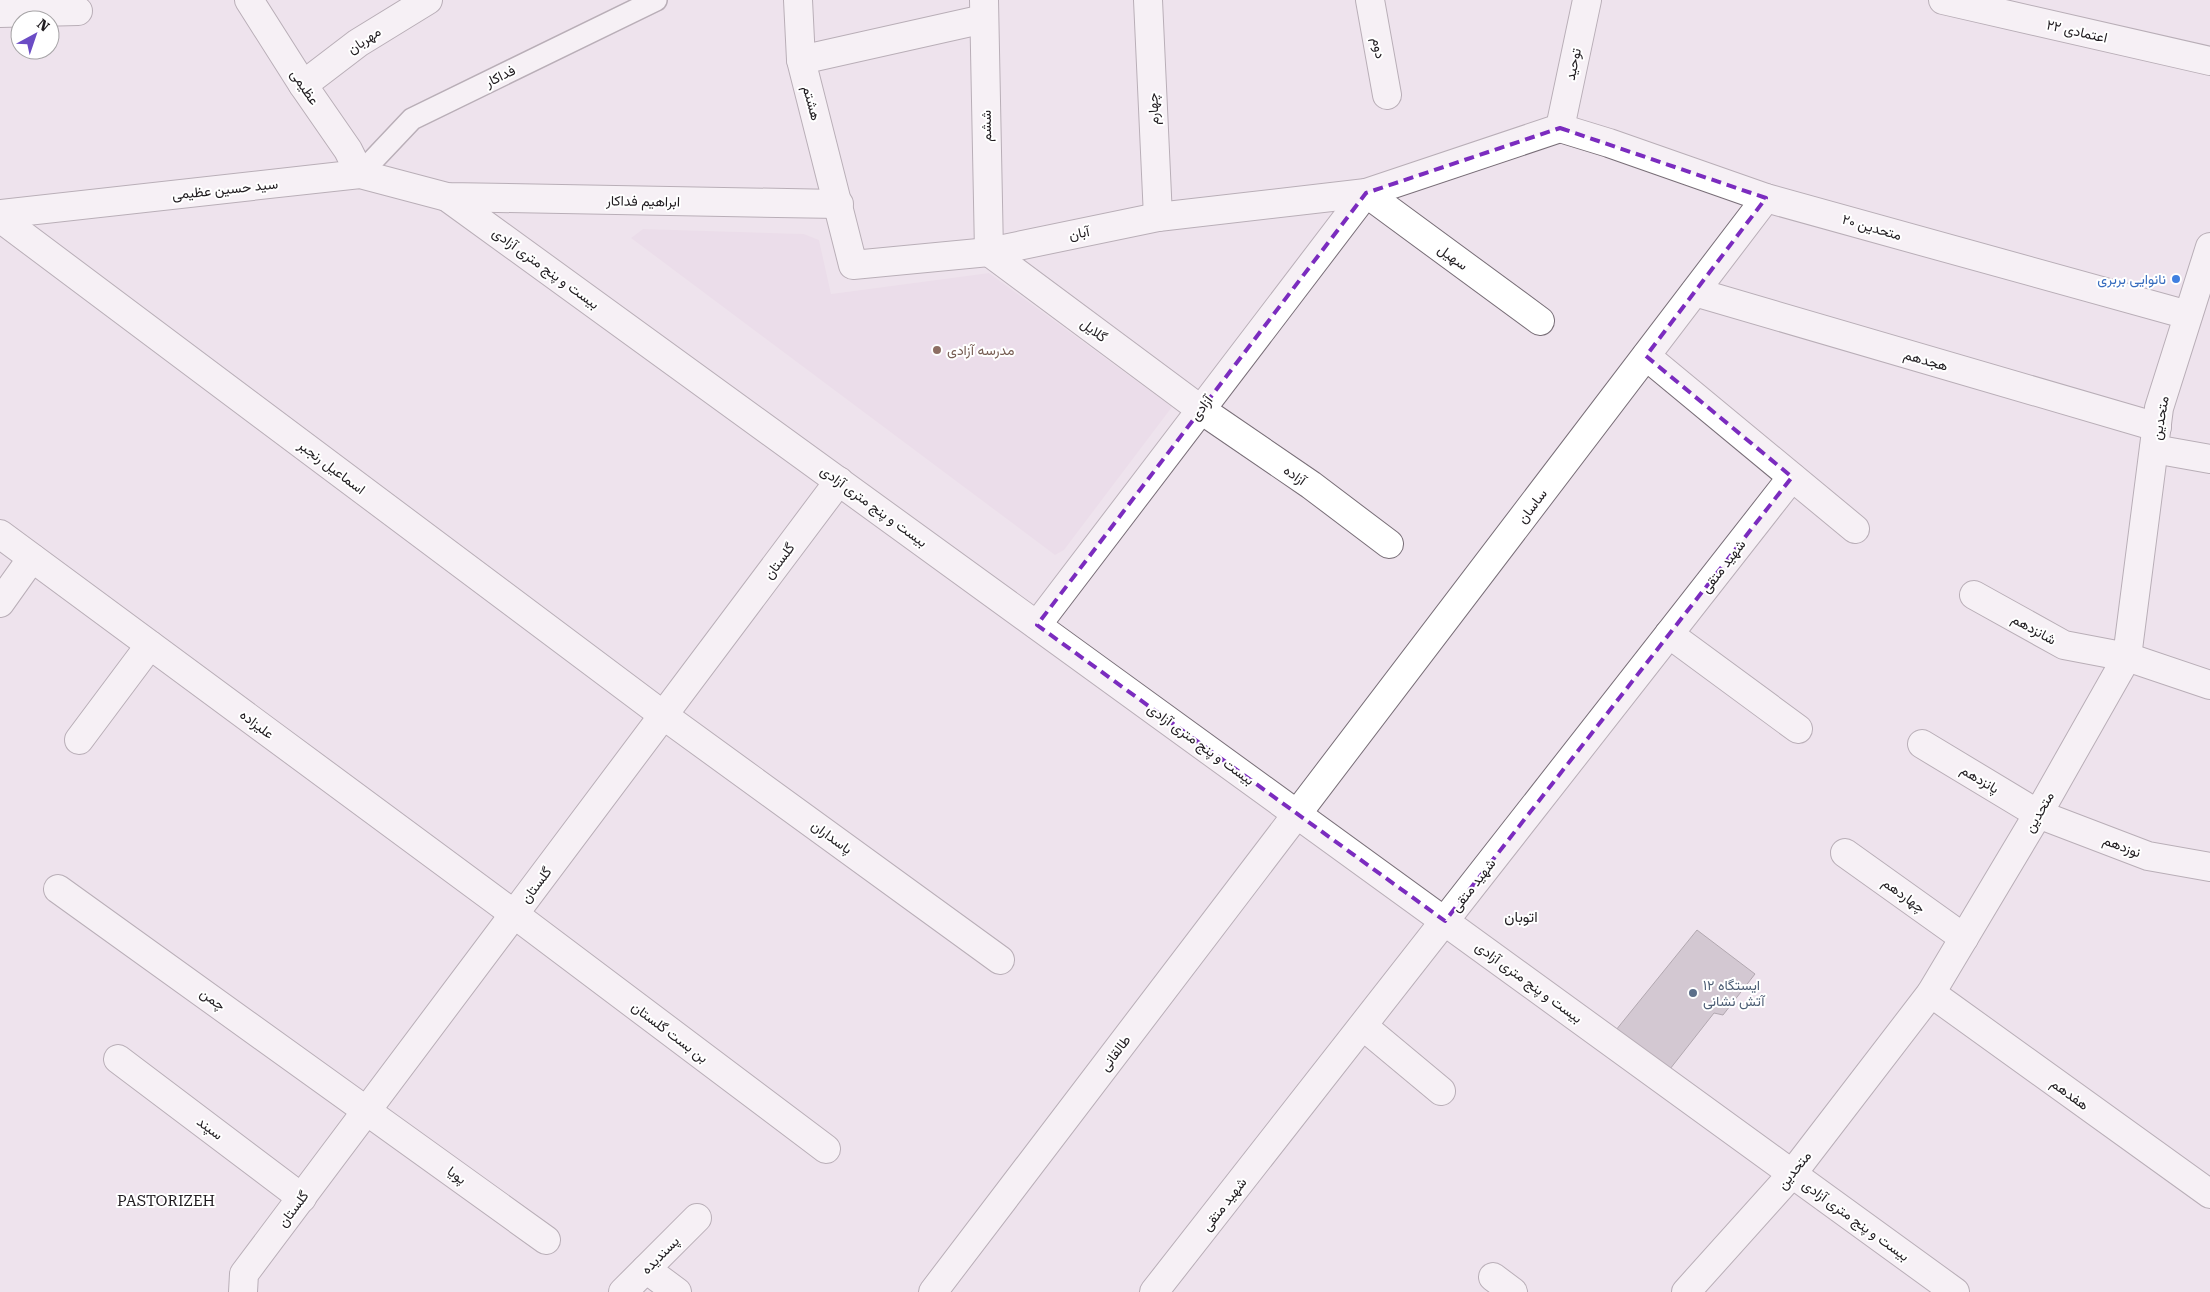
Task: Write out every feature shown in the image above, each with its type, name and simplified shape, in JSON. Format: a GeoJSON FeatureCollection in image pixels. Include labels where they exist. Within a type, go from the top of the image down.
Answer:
{"type":"FeatureCollection","features":[{"type":"Feature","properties":{"kind":"street","name":"عظیمی"},"geometry":{"type":"LineString","coordinates":[[249,0],[303,85],[348,150],[360,174]]}},
{"type":"Feature","properties":{"kind":"street","name":"مهربان"},"geometry":{"type":"LineString","coordinates":[[303,85],[358,43],[428,0]]}},
{"type":"Feature","properties":{"kind":"street","name":"هشتم"},"geometry":{"type":"LineString","coordinates":[[798,0],[801,60],[839,204]]}},
{"type":"Feature","properties":{"kind":"street","name":"چهارم"},"geometry":{"type":"LineString","coordinates":[[1149,0],[1158,217]]}},
{"type":"Feature","properties":{"kind":"street","name":"دوم"},"geometry":{"type":"LineString","coordinates":[[1370,0],[1387,95]]}},
{"type":"Feature","properties":{"kind":"street","name":"توحید"},"geometry":{"type":"LineString","coordinates":[[1560,128],[1586,0]]}},
{"type":"Feature","properties":{"kind":"street","name":"اعتمادی ۲۲"},"geometry":{"type":"LineString","coordinates":[[1943,0],[2006,7],[2210,61]]}},
{"type":"Feature","properties":{"kind":"street"},"geometry":{"type":"LineString","coordinates":[[801,60],[984,9]]}},
{"type":"Feature","properties":{"kind":"street","name":"ششم"},"geometry":{"type":"LineString","coordinates":[[984,9],[989,252]]}},
{"type":"Feature","properties":{"kind":"street"},"geometry":{"type":"LineString","coordinates":[[0,13],[78,12]]}},
{"type":"Feature","properties":{"kind":"street","name":"آبان"},"geometry":{"type":"LineString","coordinates":[[839,204],[853,265],[989,252],[1158,217],[1366,193],[1560,128]]}},
{"type":"Feature","properties":{"kind":"street","name":"متحدین ۲۰"},"geometry":{"type":"LineString","coordinates":[[1560,128],[1609,143],[1766,198],[2188,315]]}},
{"type":"Feature","properties":{"kind":"street","name":"سید حسین عظیمی"},"geometry":{"type":"LineString","coordinates":[[0,214],[360,174],[447,197]]}},
{"type":"Feature","properties":{"kind":"street","name":"سهیل"},"geometry":{"type":"LineString","coordinates":[[1366,193],[1540,321]]}},
{"type":"Feature","properties":{"kind":"street","name":"آزادی"},"geometry":{"type":"LineString","coordinates":[[1037,625],[1366,193]]}},
{"type":"Feature","properties":{"kind":"street","name":"ابراهیم فداکار"},"geometry":{"type":"LineString","coordinates":[[447,197],[839,204]]}},
{"type":"Feature","properties":{"kind":"street","name":"بیست و پنج متری آزادی"},"geometry":{"type":"LineString","coordinates":[[447,197],[1955,1292]]}},
{"type":"Feature","properties":{"kind":"street","name":"ساسان"},"geometry":{"type":"LineString","coordinates":[[1297,814],[1766,198]]}},
{"type":"Feature","properties":{"kind":"street","name":"اسماعیل رنجبر"},"geometry":{"type":"LineString","coordinates":[[0,218],[663,715]]}},
{"type":"Feature","properties":{"kind":"street","name":"متحدین"},"geometry":{"type":"LineString","coordinates":[[1686,1292],[1792,1174],[1931,993],[2038,814],[2127,657],[2159,408],[2210,247]]}},
{"type":"Feature","properties":{"kind":"street","name":"گلایل"},"geometry":{"type":"LineString","coordinates":[[989,252],[1200,409]]}},
{"type":"Feature","properties":{"kind":"street","name":"هجدهم"},"geometry":{"type":"LineString","coordinates":[[1695,292],[2155,438],[2210,459]]}},
{"type":"Feature","properties":{"kind":"street"},"geometry":{"type":"LineString","coordinates":[[1646,356],[1855,529]]}},
{"type":"Feature","properties":{"kind":"street","name":"آزاده"},"geometry":{"type":"LineString","coordinates":[[1200,409],[1311,485],[1389,544]]}},
{"type":"Feature","properties":{"kind":"street","name":"شهید متقی"},"geometry":{"type":"LineString","coordinates":[[1154,1292],[1792,477]]}},
{"type":"Feature","properties":{"kind":"street","name":"گلستان"},"geometry":{"type":"LineString","coordinates":[[243,1292],[244,1274],[839,481]]}},
{"type":"Feature","properties":{"kind":"street","name":"علیزاده"},"geometry":{"type":"LineString","coordinates":[[0,534],[514,914]]}},
{"type":"Feature","properties":{"kind":"street"},"geometry":{"type":"LineString","coordinates":[[0,603],[32,558]]}},
{"type":"Feature","properties":{"kind":"street","name":"شانزدهم"},"geometry":{"type":"LineString","coordinates":[[1974,595],[2064,645],[2127,657],[2210,685]]}},
{"type":"Feature","properties":{"kind":"street"},"geometry":{"type":"LineString","coordinates":[[1669,634],[1798,729]]}},
{"type":"Feature","properties":{"kind":"street"},"geometry":{"type":"LineString","coordinates":[[80,740],[150,645]]}},
{"type":"Feature","properties":{"kind":"street","name":"پاسداران"},"geometry":{"type":"LineString","coordinates":[[663,715],[1000,960]]}},
{"type":"Feature","properties":{"kind":"street","name":"پانزدهم"},"geometry":{"type":"LineString","coordinates":[[1922,744],[2038,814]]}},
{"type":"Feature","properties":{"kind":"street","name":"طالقانی"},"geometry":{"type":"LineString","coordinates":[[933,1292],[1297,814]]}},
{"type":"Feature","properties":{"kind":"street","name":"نوزدهم"},"geometry":{"type":"LineString","coordinates":[[2038,814],[2148,856],[2210,867]]}},
{"type":"Feature","properties":{"kind":"street","name":"چهاردهم"},"geometry":{"type":"LineString","coordinates":[[1845,853],[1964,938]]}},
{"type":"Feature","properties":{"kind":"street","name":"چمن"},"geometry":{"type":"LineString","coordinates":[[58,889],[368,1110]]}},
{"type":"Feature","properties":{"kind":"street","name":"بن بست گلستان"},"geometry":{"type":"LineString","coordinates":[[514,914],[826,1148]]}},
{"type":"Feature","properties":{"kind":"street","name":"هفدهم"},"geometry":{"type":"LineString","coordinates":[[1931,993],[2210,1194]]}},
{"type":"Feature","properties":{"kind":"street"},"geometry":{"type":"LineString","coordinates":[[1363,1026],[1441,1091]]}},
{"type":"Feature","properties":{"kind":"street","name":"سپند"},"geometry":{"type":"LineString","coordinates":[[118,1059],[302,1198]]}},
{"type":"Feature","properties":{"kind":"street","name":"پویا"},"geometry":{"type":"LineString","coordinates":[[368,1110],[546,1240]]}},
{"type":"Feature","properties":{"kind":"street","name":"پسندیده"},"geometry":{"type":"LineString","coordinates":[[622,1292],[697,1218]]}},
{"type":"Feature","properties":{"kind":"street"},"geometry":{"type":"LineString","coordinates":[[646,1269],[678,1292]]}},
{"type":"Feature","properties":{"kind":"lane","name":"فداکار"},"geometry":{"type":"LineString","coordinates":[[360,174],[412,118],[656,0]]}},
{"type":"Feature","properties":{"kind":"highlighted area"},"geometry":{"type":"Polygon","coordinates":[[[1560,128],[1766,198],[1646,356],[1792,477],[1445,921],[1037,625],[1366,193],[1560,128]]]}},
{"type":"Feature","properties":{"kind":"shaded area","name":"مدرسه آزادی"},"geometry":{"type":"Polygon","coordinates":[[[643,229],[804,234],[819,240],[831,294],[989,273],[1172,407],[1064,550],[1055,555],[631,238],[643,229]]]}},
{"type":"Feature","properties":{"kind":"building","name":"ایستگاه ۱۲ آتش نشانی"},"geometry":{"type":"Polygon","coordinates":[[[1697,930],[1755,974],[1723,1015],[1714,1013],[1670,1069],[1616,1030],[1697,930]]]}},
{"type":"Feature","properties":{"kind":"place","name":"نانوایی بربری"},"geometry":{"type":"Point","coordinates":[2176,279]}},
{"type":"Feature","properties":{"kind":"place","name":"مدرسه آزادی"},"geometry":{"type":"Point","coordinates":[937,350]}},
{"type":"Feature","properties":{"kind":"place","name":"ایستگاه ۱۲ آتش نشانی"},"geometry":{"type":"Point","coordinates":[1693,993]}},
{"type":"Feature","properties":{"kind":"district","name":"اتوبان"},"geometry":{"type":"Point","coordinates":[1521,917]}},
{"type":"Feature","properties":{"kind":"district","name":"PASTORIZEH"},"geometry":{"type":"Point","coordinates":[166,1201]}}]}
